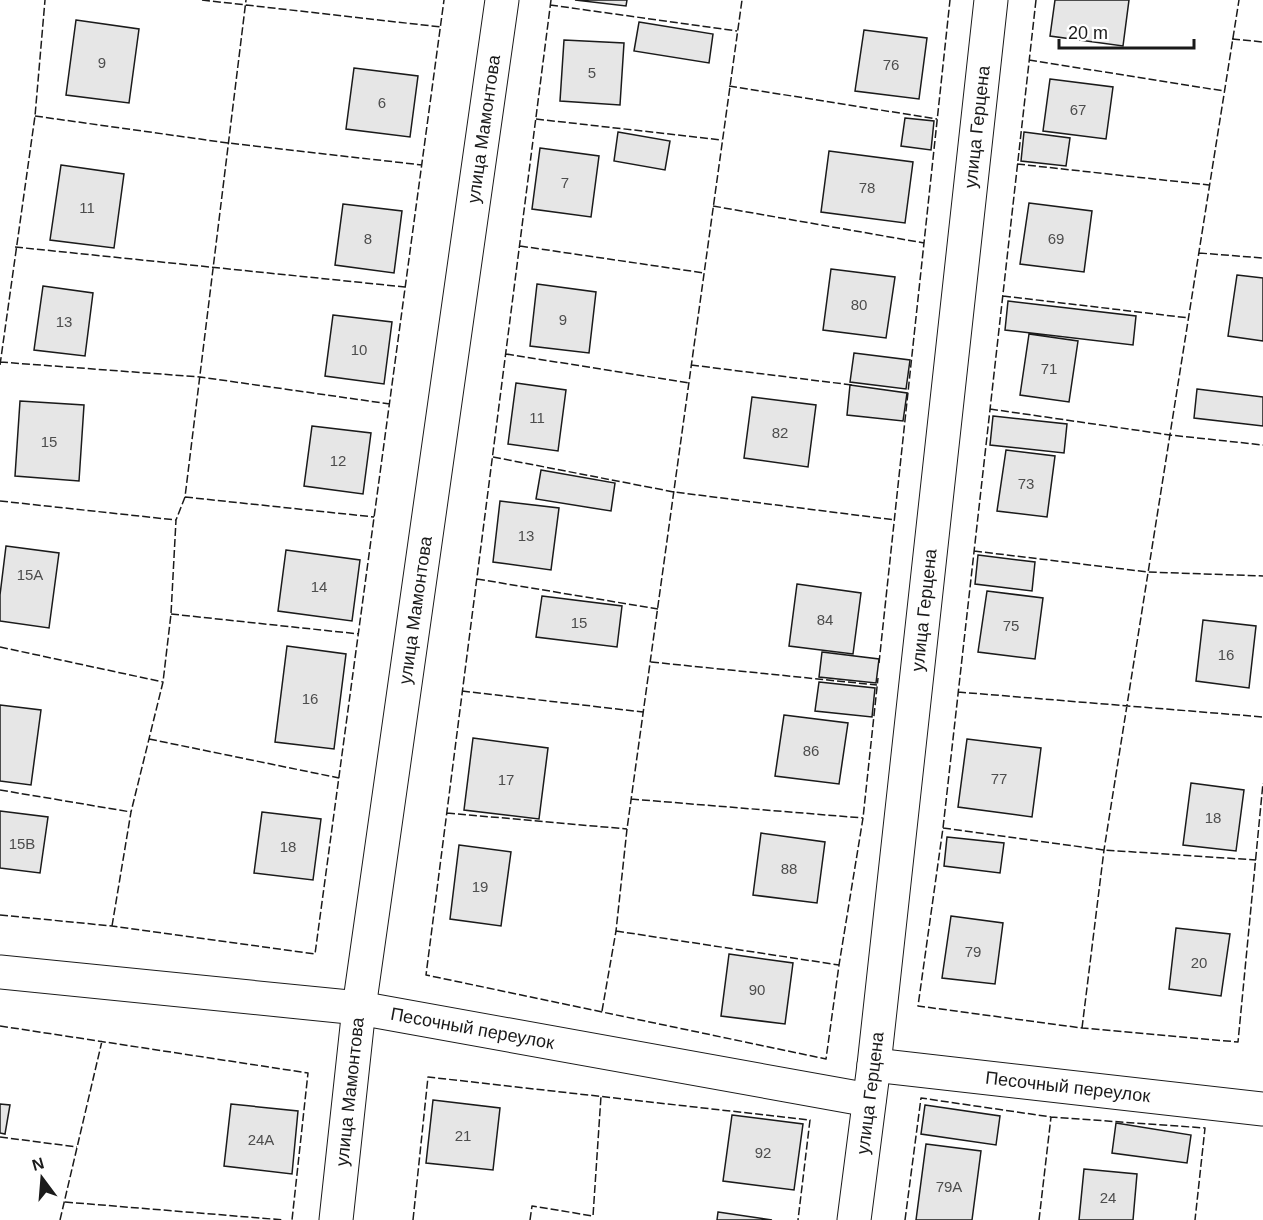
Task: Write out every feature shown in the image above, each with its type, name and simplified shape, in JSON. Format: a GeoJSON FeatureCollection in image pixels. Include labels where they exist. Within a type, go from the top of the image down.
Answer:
{"type":"FeatureCollection","features":[{"type":"Feature","properties":{"kind":"street","name":"улица Мамонтова"},"geometry":{"type":"LineString","coordinates":[[336,1220],[359,1008],[502,0]]}},
{"type":"Feature","properties":{"kind":"street","name":"улица Герцена"},"geometry":{"type":"LineString","coordinates":[[854,1220],[874,1065],[991,0]]}},
{"type":"Feature","properties":{"kind":"street","name":"Песочный переулок"},"geometry":{"type":"LineString","coordinates":[[0,972],[359,1008],[869,1100]]}},
{"type":"Feature","properties":{"kind":"street","name":"Песочный переулок"},"geometry":{"type":"LineString","coordinates":[[874,1065],[1263,1109]]}},
{"type":"Feature","properties":{"kind":"building"},"geometry":{"type":"Polygon","coordinates":[[[575,0],[627,0],[626,6],[575,0]]]}},
{"type":"Feature","properties":{"kind":"building"},"geometry":{"type":"Polygon","coordinates":[[[1055,0],[1129,0],[1123,46],[1050,36],[1055,0]]]}},
{"type":"Feature","properties":{"kind":"building"},"geometry":{"type":"Polygon","coordinates":[[[76,20],[139,29],[129,103],[66,95],[76,20]]]}},
{"type":"Feature","properties":{"kind":"building"},"geometry":{"type":"Polygon","coordinates":[[[639,22],[713,34],[709,63],[634,51],[639,22]]]}},
{"type":"Feature","properties":{"kind":"building"},"geometry":{"type":"Polygon","coordinates":[[[864,30],[927,38],[919,99],[855,91],[864,30]]]}},
{"type":"Feature","properties":{"kind":"building"},"geometry":{"type":"Polygon","coordinates":[[[564,40],[624,43],[620,105],[560,101],[564,40]]]}},
{"type":"Feature","properties":{"kind":"building"},"geometry":{"type":"Polygon","coordinates":[[[354,68],[418,76],[410,137],[346,129],[354,68]]]}},
{"type":"Feature","properties":{"kind":"building"},"geometry":{"type":"Polygon","coordinates":[[[1050,79],[1113,87],[1106,139],[1043,131],[1050,79]]]}},
{"type":"Feature","properties":{"kind":"building"},"geometry":{"type":"Polygon","coordinates":[[[905,118],[934,121],[931,150],[901,146],[905,118]]]}},
{"type":"Feature","properties":{"kind":"building"},"geometry":{"type":"Polygon","coordinates":[[[618,132],[670,141],[665,170],[614,161],[618,132]]]}},
{"type":"Feature","properties":{"kind":"building"},"geometry":{"type":"Polygon","coordinates":[[[1024,132],[1070,138],[1066,166],[1021,161],[1024,132]]]}},
{"type":"Feature","properties":{"kind":"building"},"geometry":{"type":"Polygon","coordinates":[[[540,148],[599,156],[591,217],[532,209],[540,148]]]}},
{"type":"Feature","properties":{"kind":"building"},"geometry":{"type":"Polygon","coordinates":[[[829,151],[913,162],[905,223],[821,212],[829,151]]]}},
{"type":"Feature","properties":{"kind":"building"},"geometry":{"type":"Polygon","coordinates":[[[61,165],[124,174],[114,248],[50,240],[61,165]]]}},
{"type":"Feature","properties":{"kind":"building"},"geometry":{"type":"Polygon","coordinates":[[[1029,203],[1092,211],[1084,272],[1020,264],[1029,203]]]}},
{"type":"Feature","properties":{"kind":"building"},"geometry":{"type":"Polygon","coordinates":[[[343,204],[402,211],[394,273],[335,265],[343,204]]]}},
{"type":"Feature","properties":{"kind":"building"},"geometry":{"type":"Polygon","coordinates":[[[831,269],[895,277],[886,338],[823,330],[831,269]]]}},
{"type":"Feature","properties":{"kind":"building"},"geometry":{"type":"Polygon","coordinates":[[[1237,275],[1263,278],[1263,341],[1228,336],[1237,275]]]}},
{"type":"Feature","properties":{"kind":"building"},"geometry":{"type":"Polygon","coordinates":[[[537,284],[596,292],[589,353],[530,346],[537,284]]]}},
{"type":"Feature","properties":{"kind":"building"},"geometry":{"type":"Polygon","coordinates":[[[43,286],[93,293],[85,356],[34,350],[43,286]]]}},
{"type":"Feature","properties":{"kind":"building"},"geometry":{"type":"Polygon","coordinates":[[[1008,301],[1136,316],[1133,345],[1005,330],[1008,301]]]}},
{"type":"Feature","properties":{"kind":"building"},"geometry":{"type":"Polygon","coordinates":[[[333,315],[392,322],[384,384],[325,376],[333,315]]]}},
{"type":"Feature","properties":{"kind":"building"},"geometry":{"type":"Polygon","coordinates":[[[1029,334],[1078,341],[1069,402],[1020,395],[1029,334]]]}},
{"type":"Feature","properties":{"kind":"building"},"geometry":{"type":"Polygon","coordinates":[[[854,353],[910,360],[906,389],[850,382],[854,353]]]}},
{"type":"Feature","properties":{"kind":"building"},"geometry":{"type":"Polygon","coordinates":[[[516,383],[566,390],[558,451],[508,444],[516,383]]]}},
{"type":"Feature","properties":{"kind":"building"},"geometry":{"type":"Polygon","coordinates":[[[850,385],[907,393],[903,421],[847,415],[850,385]]]}},
{"type":"Feature","properties":{"kind":"building"},"geometry":{"type":"Polygon","coordinates":[[[1197,389],[1263,397],[1263,426],[1194,418],[1197,389]]]}},
{"type":"Feature","properties":{"kind":"building"},"geometry":{"type":"Polygon","coordinates":[[[752,397],[816,405],[808,467],[744,458],[752,397]]]}},
{"type":"Feature","properties":{"kind":"building"},"geometry":{"type":"Polygon","coordinates":[[[20,401],[84,405],[79,481],[15,476],[20,401]]]}},
{"type":"Feature","properties":{"kind":"building"},"geometry":{"type":"Polygon","coordinates":[[[993,416],[1067,424],[1064,453],[990,445],[993,416]]]}},
{"type":"Feature","properties":{"kind":"building"},"geometry":{"type":"Polygon","coordinates":[[[312,426],[371,433],[363,494],[304,486],[312,426]]]}},
{"type":"Feature","properties":{"kind":"building"},"geometry":{"type":"Polygon","coordinates":[[[1006,450],[1055,456],[1047,517],[997,511],[1006,450]]]}},
{"type":"Feature","properties":{"kind":"building"},"geometry":{"type":"Polygon","coordinates":[[[541,470],[615,483],[611,511],[536,499],[541,470]]]}},
{"type":"Feature","properties":{"kind":"building"},"geometry":{"type":"Polygon","coordinates":[[[500,501],[559,508],[551,570],[493,562],[500,501]]]}},
{"type":"Feature","properties":{"kind":"building"},"geometry":{"type":"Polygon","coordinates":[[[6,546],[59,553],[49,628],[0,621],[0,595],[6,546]]]}},
{"type":"Feature","properties":{"kind":"building"},"geometry":{"type":"Polygon","coordinates":[[[286,550],[360,560],[352,621],[278,611],[286,550]]]}},
{"type":"Feature","properties":{"kind":"building"},"geometry":{"type":"Polygon","coordinates":[[[978,555],[1035,562],[1032,591],[975,584],[978,555]]]}},
{"type":"Feature","properties":{"kind":"building"},"geometry":{"type":"Polygon","coordinates":[[[797,584],[861,593],[853,654],[789,646],[797,584]]]}},
{"type":"Feature","properties":{"kind":"building"},"geometry":{"type":"Polygon","coordinates":[[[987,591],[1043,598],[1035,659],[978,652],[987,591]]]}},
{"type":"Feature","properties":{"kind":"building"},"geometry":{"type":"Polygon","coordinates":[[[542,596],[622,606],[617,647],[536,637],[542,596]]]}},
{"type":"Feature","properties":{"kind":"building"},"geometry":{"type":"Polygon","coordinates":[[[1203,620],[1256,626],[1249,688],[1196,681],[1203,620]]]}},
{"type":"Feature","properties":{"kind":"building"},"geometry":{"type":"Polygon","coordinates":[[[287,646],[346,654],[334,749],[275,742],[287,646]]]}},
{"type":"Feature","properties":{"kind":"building"},"geometry":{"type":"Polygon","coordinates":[[[822,652],[879,659],[876,683],[819,677],[822,652]]]}},
{"type":"Feature","properties":{"kind":"building"},"geometry":{"type":"Polygon","coordinates":[[[819,682],[875,688],[872,717],[815,711],[819,682]]]}},
{"type":"Feature","properties":{"kind":"building"},"geometry":{"type":"Polygon","coordinates":[[[0,705],[41,710],[31,785],[0,781],[0,705]]]}},
{"type":"Feature","properties":{"kind":"building"},"geometry":{"type":"Polygon","coordinates":[[[784,715],[848,723],[839,784],[775,776],[784,715]]]}},
{"type":"Feature","properties":{"kind":"building"},"geometry":{"type":"Polygon","coordinates":[[[473,738],[548,748],[539,819],[464,810],[473,738]]]}},
{"type":"Feature","properties":{"kind":"building"},"geometry":{"type":"Polygon","coordinates":[[[967,739],[1041,748],[1032,817],[958,807],[967,739]]]}},
{"type":"Feature","properties":{"kind":"building"},"geometry":{"type":"Polygon","coordinates":[[[1191,783],[1244,790],[1236,851],[1183,845],[1191,783]]]}},
{"type":"Feature","properties":{"kind":"building"},"geometry":{"type":"Polygon","coordinates":[[[0,811],[48,817],[40,873],[0,868],[0,811]]]}},
{"type":"Feature","properties":{"kind":"building"},"geometry":{"type":"Polygon","coordinates":[[[262,812],[321,819],[313,880],[254,873],[262,812]]]}},
{"type":"Feature","properties":{"kind":"building"},"geometry":{"type":"Polygon","coordinates":[[[761,833],[825,842],[817,903],[753,895],[761,833]]]}},
{"type":"Feature","properties":{"kind":"building"},"geometry":{"type":"Polygon","coordinates":[[[947,837],[1004,843],[1000,873],[944,866],[947,837]]]}},
{"type":"Feature","properties":{"kind":"building"},"geometry":{"type":"Polygon","coordinates":[[[459,845],[511,852],[501,926],[450,919],[459,845]]]}},
{"type":"Feature","properties":{"kind":"building"},"geometry":{"type":"Polygon","coordinates":[[[951,916],[1003,923],[995,984],[942,978],[951,916]]]}},
{"type":"Feature","properties":{"kind":"building"},"geometry":{"type":"Polygon","coordinates":[[[1176,928],[1230,934],[1221,996],[1169,989],[1176,928]]]}},
{"type":"Feature","properties":{"kind":"building"},"geometry":{"type":"Polygon","coordinates":[[[729,954],[793,963],[785,1024],[721,1016],[729,954]]]}},
{"type":"Feature","properties":{"kind":"building"},"geometry":{"type":"Polygon","coordinates":[[[433,1100],[500,1108],[493,1170],[426,1163],[433,1100]]]}},
{"type":"Feature","properties":{"kind":"building"},"geometry":{"type":"Polygon","coordinates":[[[0,1104],[10,1105],[5,1134],[0,1133],[0,1104]]]}},
{"type":"Feature","properties":{"kind":"building"},"geometry":{"type":"Polygon","coordinates":[[[231,1104],[298,1111],[292,1174],[224,1166],[231,1104]]]}},
{"type":"Feature","properties":{"kind":"building"},"geometry":{"type":"Polygon","coordinates":[[[925,1105],[1000,1116],[996,1145],[921,1134],[925,1105]]]}},
{"type":"Feature","properties":{"kind":"building"},"geometry":{"type":"Polygon","coordinates":[[[732,1115],[803,1124],[794,1190],[723,1181],[732,1115]]]}},
{"type":"Feature","properties":{"kind":"building"},"geometry":{"type":"Polygon","coordinates":[[[1116,1123],[1191,1135],[1187,1163],[1112,1153],[1116,1123]]]}},
{"type":"Feature","properties":{"kind":"building"},"geometry":{"type":"Polygon","coordinates":[[[926,1144],[981,1151],[972,1220],[916,1220],[926,1144]]]}},
{"type":"Feature","properties":{"kind":"building"},"geometry":{"type":"Polygon","coordinates":[[[1084,1169],[1137,1174],[1133,1220],[1079,1220],[1084,1169]]]}},
{"type":"Feature","properties":{"kind":"building"},"geometry":{"type":"Polygon","coordinates":[[[718,1212],[772,1220],[717,1220],[718,1212]]]}},
{"type":"Feature","properties":{"kind":"fence"},"geometry":{"type":"LineString","coordinates":[[0,365],[35,116],[45,0]]}},
{"type":"Feature","properties":{"kind":"fence"},"geometry":{"type":"LineString","coordinates":[[202,0],[441,27]]}},
{"type":"Feature","properties":{"kind":"fence"},"geometry":{"type":"LineString","coordinates":[[112,926],[131,812],[163,682],[171,614],[176,520],[185,497],[246,0]]}},
{"type":"Feature","properties":{"kind":"fence"},"geometry":{"type":"LineString","coordinates":[[0,915],[112,926],[315,954],[444,0]]}},
{"type":"Feature","properties":{"kind":"fence"},"geometry":{"type":"LineString","coordinates":[[551,0],[426,975],[826,1059],[863,818],[878,678]]}},
{"type":"Feature","properties":{"kind":"fence"},"geometry":{"type":"LineString","coordinates":[[602,1011],[616,931],[627,829],[742,0]]}},
{"type":"Feature","properties":{"kind":"fence"},"geometry":{"type":"LineString","coordinates":[[879,663],[950,0]]}},
{"type":"Feature","properties":{"kind":"fence"},"geometry":{"type":"LineString","coordinates":[[1036,0],[943,828],[918,1006],[1082,1028],[1238,1042],[1263,783]]}},
{"type":"Feature","properties":{"kind":"fence"},"geometry":{"type":"LineString","coordinates":[[1082,1028],[1104,850],[1239,0]]}},
{"type":"Feature","properties":{"kind":"fence"},"geometry":{"type":"LineString","coordinates":[[550,5],[737,31]]}},
{"type":"Feature","properties":{"kind":"fence"},"geometry":{"type":"LineString","coordinates":[[1232,39],[1263,42]]}},
{"type":"Feature","properties":{"kind":"fence"},"geometry":{"type":"LineString","coordinates":[[1029,60],[1224,91]]}},
{"type":"Feature","properties":{"kind":"fence"},"geometry":{"type":"LineString","coordinates":[[729,86],[937,119]]}},
{"type":"Feature","properties":{"kind":"fence"},"geometry":{"type":"LineString","coordinates":[[35,116],[228,143],[422,165]]}},
{"type":"Feature","properties":{"kind":"fence"},"geometry":{"type":"LineString","coordinates":[[536,119],[722,140]]}},
{"type":"Feature","properties":{"kind":"fence"},"geometry":{"type":"LineString","coordinates":[[1017,164],[1209,185]]}},
{"type":"Feature","properties":{"kind":"fence"},"geometry":{"type":"LineString","coordinates":[[713,206],[924,243]]}},
{"type":"Feature","properties":{"kind":"fence"},"geometry":{"type":"LineString","coordinates":[[520,246],[704,273]]}},
{"type":"Feature","properties":{"kind":"fence"},"geometry":{"type":"LineString","coordinates":[[15,247],[405,287]]}},
{"type":"Feature","properties":{"kind":"fence"},"geometry":{"type":"LineString","coordinates":[[1199,253],[1263,258]]}},
{"type":"Feature","properties":{"kind":"fence"},"geometry":{"type":"LineString","coordinates":[[1003,296],[1189,318]]}},
{"type":"Feature","properties":{"kind":"fence"},"geometry":{"type":"LineString","coordinates":[[506,354],[689,383]]}},
{"type":"Feature","properties":{"kind":"fence"},"geometry":{"type":"LineString","coordinates":[[0,362],[200,377],[390,404]]}},
{"type":"Feature","properties":{"kind":"fence"},"geometry":{"type":"LineString","coordinates":[[691,365],[852,385]]}},
{"type":"Feature","properties":{"kind":"fence"},"geometry":{"type":"LineString","coordinates":[[990,409],[1170,435],[1263,445]]}},
{"type":"Feature","properties":{"kind":"fence"},"geometry":{"type":"LineString","coordinates":[[493,457],[674,492],[895,520]]}},
{"type":"Feature","properties":{"kind":"fence"},"geometry":{"type":"LineString","coordinates":[[185,497],[374,517]]}},
{"type":"Feature","properties":{"kind":"fence"},"geometry":{"type":"LineString","coordinates":[[0,501],[176,520]]}},
{"type":"Feature","properties":{"kind":"fence"},"geometry":{"type":"LineString","coordinates":[[974,551],[1148,572],[1263,576]]}},
{"type":"Feature","properties":{"kind":"fence"},"geometry":{"type":"LineString","coordinates":[[477,579],[658,609]]}},
{"type":"Feature","properties":{"kind":"fence"},"geometry":{"type":"LineString","coordinates":[[171,614],[359,634]]}},
{"type":"Feature","properties":{"kind":"fence"},"geometry":{"type":"LineString","coordinates":[[0,647],[163,682]]}},
{"type":"Feature","properties":{"kind":"fence"},"geometry":{"type":"LineString","coordinates":[[651,662],[877,685]]}},
{"type":"Feature","properties":{"kind":"fence"},"geometry":{"type":"LineString","coordinates":[[462,691],[643,712]]}},
{"type":"Feature","properties":{"kind":"fence"},"geometry":{"type":"LineString","coordinates":[[958,692],[1263,717]]}},
{"type":"Feature","properties":{"kind":"fence"},"geometry":{"type":"LineString","coordinates":[[149,739],[339,778]]}},
{"type":"Feature","properties":{"kind":"fence"},"geometry":{"type":"LineString","coordinates":[[0,790],[131,812]]}},
{"type":"Feature","properties":{"kind":"fence"},"geometry":{"type":"LineString","coordinates":[[631,799],[863,818]]}},
{"type":"Feature","properties":{"kind":"fence"},"geometry":{"type":"LineString","coordinates":[[447,813],[627,829]]}},
{"type":"Feature","properties":{"kind":"fence"},"geometry":{"type":"LineString","coordinates":[[943,828],[1104,850],[1256,860]]}},
{"type":"Feature","properties":{"kind":"fence"},"geometry":{"type":"LineString","coordinates":[[616,931],[839,965]]}},
{"type":"Feature","properties":{"kind":"fence"},"geometry":{"type":"LineString","coordinates":[[0,1026],[308,1073],[292,1220]]}},
{"type":"Feature","properties":{"kind":"fence"},"geometry":{"type":"LineString","coordinates":[[60,1220],[102,1041]]}},
{"type":"Feature","properties":{"kind":"fence"},"geometry":{"type":"LineString","coordinates":[[413,1220],[428,1077],[810,1120],[798,1220]]}},
{"type":"Feature","properties":{"kind":"fence"},"geometry":{"type":"LineString","coordinates":[[530,1220],[532,1206],[593,1216],[601,1096]]}},
{"type":"Feature","properties":{"kind":"fence"},"geometry":{"type":"LineString","coordinates":[[905,1220],[921,1098],[1051,1117],[1205,1128],[1195,1220]]}},
{"type":"Feature","properties":{"kind":"fence"},"geometry":{"type":"LineString","coordinates":[[1039,1220],[1051,1117]]}},
{"type":"Feature","properties":{"kind":"fence"},"geometry":{"type":"LineString","coordinates":[[0,1137],[77,1147]]}},
{"type":"Feature","properties":{"kind":"fence"},"geometry":{"type":"LineString","coordinates":[[65,1202],[284,1220]]}}]}
